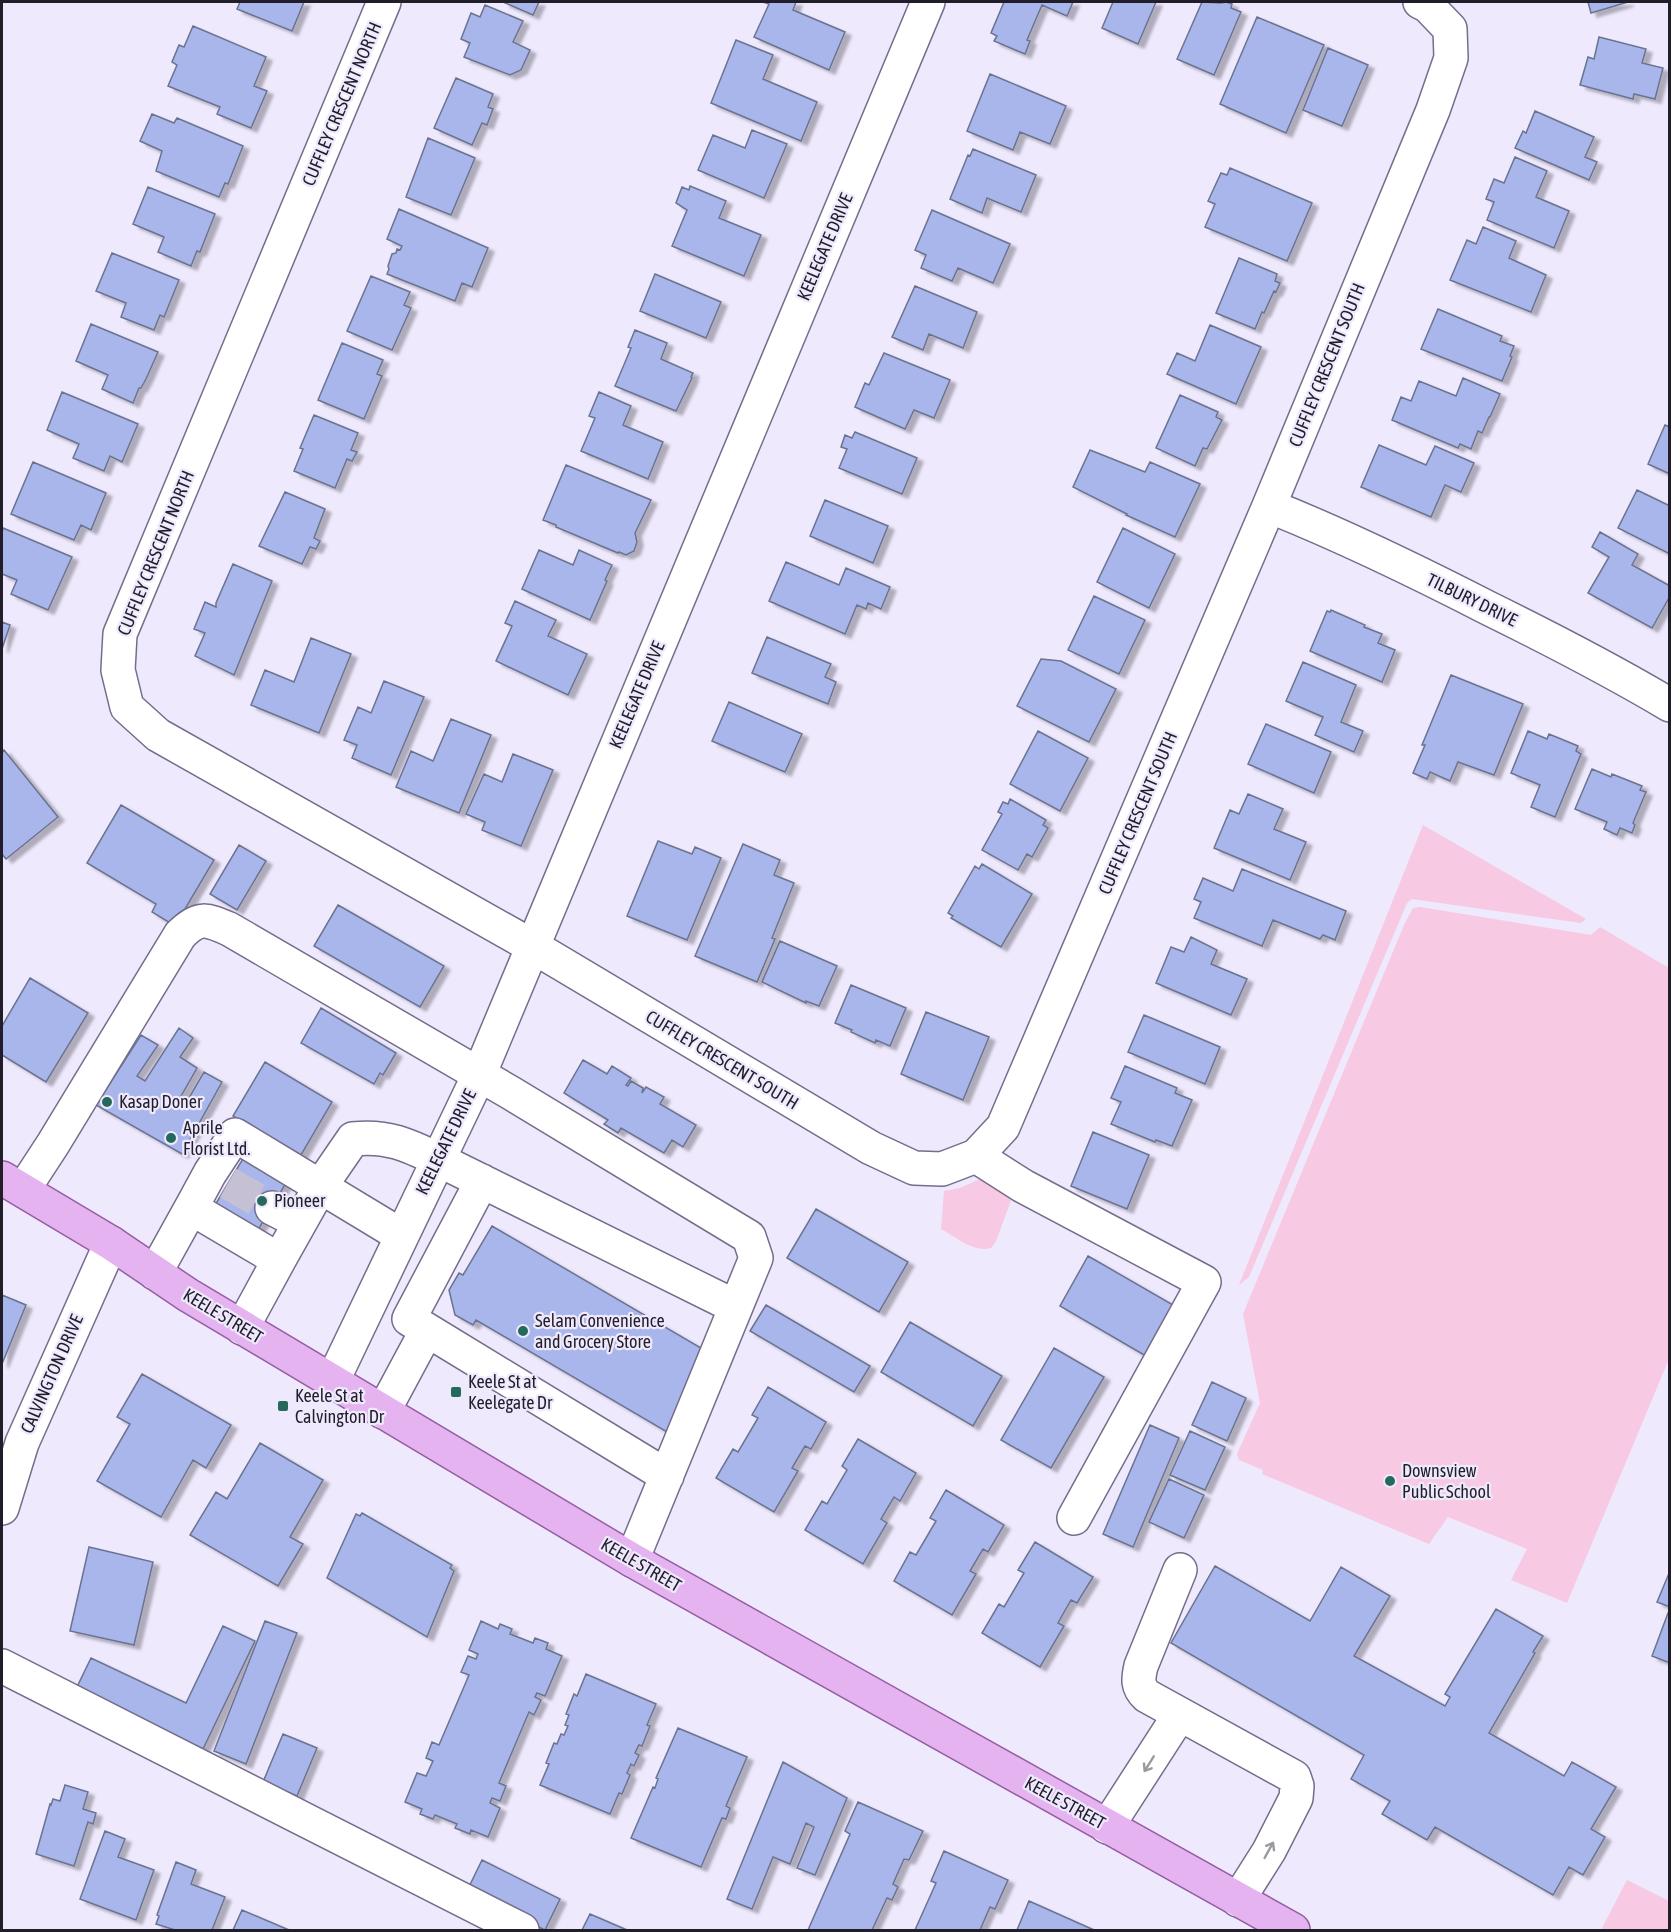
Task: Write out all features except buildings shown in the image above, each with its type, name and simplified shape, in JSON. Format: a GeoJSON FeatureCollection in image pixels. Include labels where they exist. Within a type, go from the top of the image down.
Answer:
{"type":"FeatureCollection","features":[{"type":"Feature","properties":{"kind":"main road","name":"KEELE STREET"},"geometry":{"type":"LineString","coordinates":[[12,1184],[111,1243],[242,1328],[632,1560],[1238,1900],[1273,1926]]}},
{"type":"Feature","properties":{"kind":"street","name":"CUFFLEY CRESCENT NORTH"},"geometry":{"type":"LineString","coordinates":[[384,2],[120,634],[118,670],[128,707],[158,735],[532,946]]}},
{"type":"Feature","properties":{"kind":"street","name":"KEELEGATE DRIVE"},"geometry":{"type":"LineString","coordinates":[[332,1382],[478,1075],[927,2]]}},
{"type":"Feature","properties":{"kind":"street","name":"CUFFLEY CRESCENT SOUTH"},"geometry":{"type":"LineString","coordinates":[[532,946],[871,1148],[914,1168],[942,1169],[976,1156],[1003,1127],[1008,1117],[1269,506],[1433,110],[1451,58],[1450,29],[1428,6],[1420,2]]}},
{"type":"Feature","properties":{"kind":"street","name":"TILBURY DRIVE"},"geometry":{"type":"LineString","coordinates":[[1269,506],[1334,532],[1442,584],[1540,633],[1670,705]]}},
{"type":"Feature","properties":{"kind":"street"},"geometry":{"type":"LineString","coordinates":[[12,1184],[53,1144],[180,935],[190,925],[202,920],[212,921],[229,929],[749,1237],[756,1258],[632,1560]]}},
{"type":"Feature","properties":{"kind":"street"},"geometry":{"type":"LineString","coordinates":[[155,1273],[191,1208],[219,1178],[235,1135],[402,1236]]}},
{"type":"Feature","properties":{"kind":"street"},"geometry":{"type":"LineString","coordinates":[[242,1328],[279,1260],[285,1215],[320,1187],[353,1139],[372,1137],[405,1144],[736,1307]]}},
{"type":"Feature","properties":{"kind":"street"},"geometry":{"type":"LineString","coordinates":[[976,1156],[1023,1186],[1204,1282],[1074,1518]]}},
{"type":"Feature","properties":{"kind":"street"},"geometry":{"type":"LineString","coordinates":[[482,1181],[409,1319],[667,1476]]}},
{"type":"Feature","properties":{"kind":"street"},"geometry":{"type":"LineString","coordinates":[[191,1208],[279,1260]]}},
{"type":"Feature","properties":{"kind":"street","name":"CALVINGTON DRIVE"},"geometry":{"type":"LineString","coordinates":[[2,1508],[22,1443],[111,1243]]}},
{"type":"Feature","properties":{"kind":"street"},"geometry":{"type":"LineString","coordinates":[[382,1276],[421,1296]]}},
{"type":"Feature","properties":{"kind":"street"},"geometry":{"type":"LineString","coordinates":[[383,1412],[427,1330]]}},
{"type":"Feature","properties":{"kind":"street"},"geometry":{"type":"LineString","coordinates":[[1180,1570],[1141,1666],[1138,1680],[1140,1690],[1294,1777],[1297,1786],[1296,1798],[1269,1851],[1238,1900]]}},
{"type":"Feature","properties":{"kind":"street"},"geometry":{"type":"LineString","coordinates":[[2,1666],[522,1930]]}},
{"type":"Feature","properties":{"kind":"street"},"geometry":{"type":"LineString","coordinates":[[1107,1827],[1180,1714]]}},
{"type":"Feature","properties":{"kind":"shaded area"},"geometry":{"type":"Polygon","coordinates":[[[1423,825],[1586,919],[1581,923],[1412,899],[1407,903],[1249,1277],[1239,1285],[1423,825]]]}},
{"type":"Feature","properties":{"kind":"shaded area"},"geometry":{"type":"Polygon","coordinates":[[[1420,907],[1591,935],[1600,927],[1669,968],[1669,1359],[1567,1603],[1511,1580],[1527,1549],[1448,1517],[1429,1544],[1262,1474],[1263,1470],[1239,1460],[1237,1454],[1260,1403],[1243,1314],[1404,925],[1413,908],[1420,907]]]}},
{"type":"Feature","properties":{"kind":"shaded area"},"geometry":{"type":"Polygon","coordinates":[[[980,1179],[1012,1198],[996,1241],[991,1248],[984,1249],[971,1246],[941,1229],[944,1191],[960,1188],[980,1179]]]}},
{"type":"Feature","properties":{"kind":"shaded area"},"geometry":{"type":"Polygon","coordinates":[[[1627,1880],[1669,1901],[1669,1930],[1601,1930],[1627,1880]]]}},
{"type":"Feature","properties":{"kind":"tunnel"},"geometry":{"type":"LineString","coordinates":[[228,1183],[272,1208]]}},
{"type":"Feature","properties":{"kind":"place","name":"Kasap Doner"},"geometry":{"type":"Point","coordinates":[107,1102]}},
{"type":"Feature","properties":{"kind":"place","name":"Aprile Florist Ltd."},"geometry":{"type":"Point","coordinates":[171,1138]}},
{"type":"Feature","properties":{"kind":"place","name":"Pioneer"},"geometry":{"type":"Point","coordinates":[262,1201]}},
{"type":"Feature","properties":{"kind":"place","name":"Selam Convenience and Grocery Store"},"geometry":{"type":"Point","coordinates":[523,1331]}},
{"type":"Feature","properties":{"kind":"place","name":"Keele St at Keelegate Dr"},"geometry":{"type":"Point","coordinates":[456,1392]}},
{"type":"Feature","properties":{"kind":"place","name":"Keele St at Calvington Dr"},"geometry":{"type":"Point","coordinates":[283,1406]}},
{"type":"Feature","properties":{"kind":"place","name":"Downsview Public School"},"geometry":{"type":"Point","coordinates":[1390,1481]}}]}
